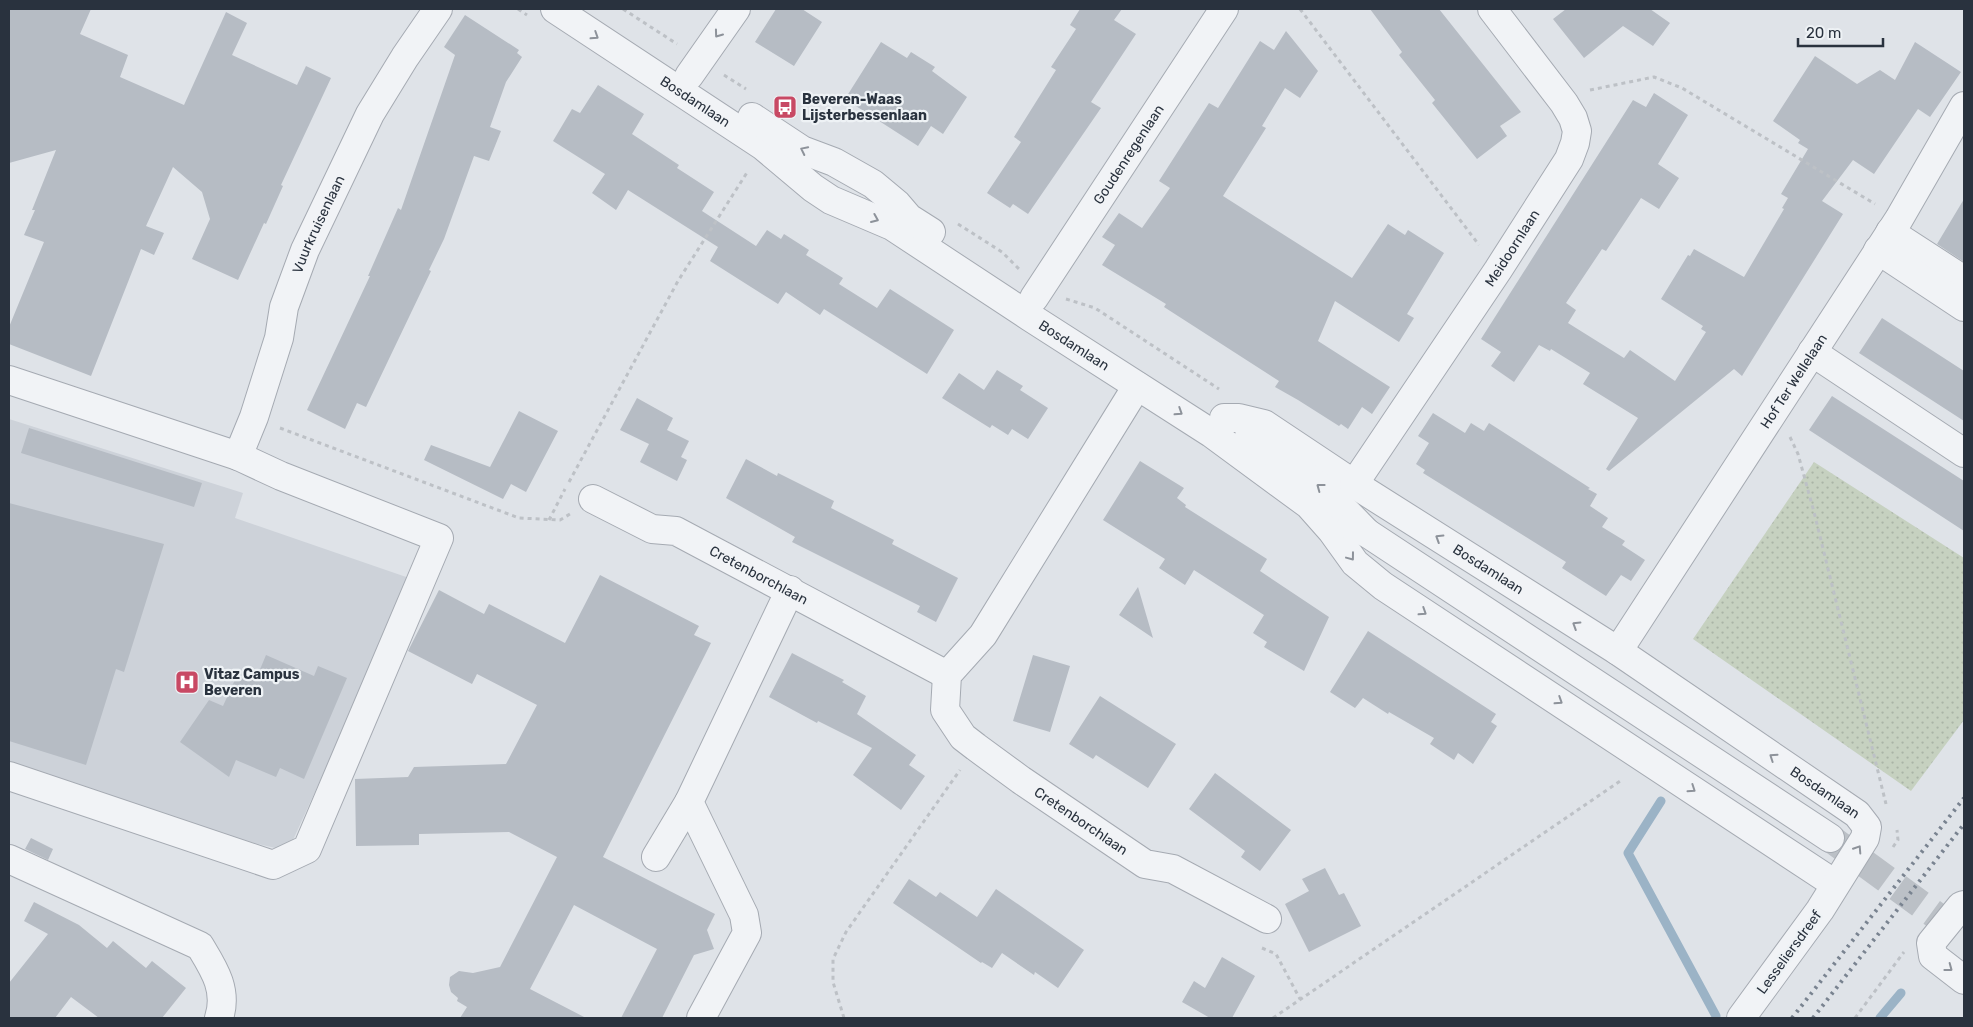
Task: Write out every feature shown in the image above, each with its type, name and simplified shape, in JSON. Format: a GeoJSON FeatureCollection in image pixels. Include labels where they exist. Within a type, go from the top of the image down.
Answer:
{"type":"FeatureCollection","features":[{"type":"Feature","properties":{"kind":"street","name":"Vuurkruisenlaan"},"geometry":{"type":"LineString","coordinates":[[238,456],[254,417],[280,338],[284,308],[306,250],[370,114],[405,56],[438,9]]}},
{"type":"Feature","properties":{"kind":"street","name":"Bosdamlaan"},"geometry":{"type":"LineString","coordinates":[[555,9],[763,146],[813,188],[831,200],[892,226],[1211,433],[1309,506],[1332,531],[1355,563],[1383,586],[1835,884],[1865,838],[1867,827],[1857,814],[1618,651],[1354,484],[1264,424],[1239,418],[1225,406]]}},
{"type":"Feature","properties":{"kind":"street","name":"Bosdamlaan"},"geometry":{"type":"LineString","coordinates":[[587,9],[694,68],[802,150],[849,170],[873,184],[897,204],[909,218],[1038,293],[1225,406],[1325,490],[1367,533]]}},
{"type":"Feature","properties":{"kind":"street"},"geometry":{"type":"LineString","coordinates":[[694,68],[736,9]]}},
{"type":"Feature","properties":{"kind":"street","name":"Goudenregenlaan"},"geometry":{"type":"LineString","coordinates":[[1038,293],[1224,9]]}},
{"type":"Feature","properties":{"kind":"street","name":"Meidoornlaan"},"geometry":{"type":"LineString","coordinates":[[1354,484],[1498,270],[1569,159],[1575,143],[1577,131],[1564,103],[1492,9]]}},
{"type":"Feature","properties":{"kind":"street","name":"Hof Ter Wellelaan"},"geometry":{"type":"LineString","coordinates":[[1618,651],[1889,233],[1962,116]]}},
{"type":"Feature","properties":{"kind":"street"},"geometry":{"type":"LineString","coordinates":[[831,200],[849,170]]}},
{"type":"Feature","properties":{"kind":"street"},"geometry":{"type":"LineString","coordinates":[[1889,233],[1964,280]]}},
{"type":"Feature","properties":{"kind":"street"},"geometry":{"type":"LineString","coordinates":[[1889,233],[1964,307]]}},
{"type":"Feature","properties":{"kind":"street"},"geometry":{"type":"LineString","coordinates":[[1812,352],[1964,453]]}},
{"type":"Feature","properties":{"kind":"street"},"geometry":{"type":"LineString","coordinates":[[9,380],[238,456],[281,476],[439,538],[306,849],[273,865],[9,776]]}},
{"type":"Feature","properties":{"kind":"street"},"geometry":{"type":"LineString","coordinates":[[947,674],[983,635],[1138,386]]}},
{"type":"Feature","properties":{"kind":"street","name":"Cretenborchlaan"},"geometry":{"type":"LineString","coordinates":[[593,499],[652,529],[676,531],[947,674],[945,710],[963,737],[976,747],[1021,780],[1145,864],[1173,869],[1267,919]]}},
{"type":"Feature","properties":{"kind":"street","name":"Bosdamlaan"},"geometry":{"type":"LineString","coordinates":[[1309,506],[1367,533],[1830,838]]}},
{"type":"Feature","properties":{"kind":"street"},"geometry":{"type":"LineString","coordinates":[[656,858],[689,802],[790,590]]}},
{"type":"Feature","properties":{"kind":"street"},"geometry":{"type":"LineString","coordinates":[[689,802],[744,915],[746,933],[701,1018]]}},
{"type":"Feature","properties":{"kind":"street"},"geometry":{"type":"LineString","coordinates":[[9,859],[200,946],[215,970],[222,988],[222,1011],[219,1018]]}},
{"type":"Feature","properties":{"kind":"street","name":"Lesseliersdreef"},"geometry":{"type":"LineString","coordinates":[[1740,1018],[1820,910],[1835,884]]}},
{"type":"Feature","properties":{"kind":"street"},"geometry":{"type":"LineString","coordinates":[[1964,905],[1961,906],[1931,943],[1933,956],[1964,980]]}},
{"type":"Feature","properties":{"kind":"path"},"geometry":{"type":"LineString","coordinates":[[518,9],[524,13]]}},
{"type":"Feature","properties":{"kind":"path"},"geometry":{"type":"LineString","coordinates":[[623,9],[694,68],[749,91]]}},
{"type":"Feature","properties":{"kind":"path"},"geometry":{"type":"LineString","coordinates":[[1300,9],[1498,270]]}},
{"type":"Feature","properties":{"kind":"path"},"geometry":{"type":"LineString","coordinates":[[1564,103],[1586,91],[1654,77],[1690,92],[1889,233]]}},
{"type":"Feature","properties":{"kind":"path"},"geometry":{"type":"LineString","coordinates":[[254,417],[519,518],[549,520],[678,281],[749,170]]}},
{"type":"Feature","properties":{"kind":"path"},"geometry":{"type":"LineString","coordinates":[[1038,293],[1095,308],[1225,406]]}},
{"type":"Feature","properties":{"kind":"path"},"geometry":{"type":"LineString","coordinates":[[1776,407],[1798,454],[1888,811]]}},
{"type":"Feature","properties":{"kind":"path"},"geometry":{"type":"LineString","coordinates":[[844,1018],[833,982],[832,959],[846,932],[976,747]]}},
{"type":"Feature","properties":{"kind":"path"},"geometry":{"type":"LineString","coordinates":[[1273,1018],[1626,777]]}},
{"type":"Feature","properties":{"kind":"path"},"geometry":{"type":"LineString","coordinates":[[1855,1018],[1909,946]]}},
{"type":"Feature","properties":{"kind":"path"},"geometry":{"type":"LineString","coordinates":[[1260,947],[1276,954],[1300,1000]]}},
{"type":"Feature","properties":{"kind":"shaded area","name":"Vitaz Campus Beveren"},"geometry":{"type":"Polygon","coordinates":[[[9,419],[243,493],[235,518],[412,579],[288,851],[9,785],[9,419]]]}},
{"type":"Feature","properties":{"kind":"green space"},"geometry":{"type":"Polygon","coordinates":[[[1814,462],[1964,558],[1964,720],[1911,791],[1693,639],[1814,462]]]}},
{"type":"Feature","properties":{"kind":"building"},"geometry":{"type":"Polygon","coordinates":[[[9,9],[91,9],[80,34],[128,55],[120,77],[184,105],[226,12],[247,23],[232,55],[297,85],[306,66],[331,78],[281,185],[283,186],[266,224],[264,223],[238,280],[192,259],[210,219],[202,192],[173,167],[146,226],[164,233],[154,255],[141,249],[91,376],[9,344],[9,327],[44,242],[24,235],[56,150],[9,163],[9,9]]]}},
{"type":"Feature","properties":{"kind":"building"},"geometry":{"type":"Polygon","coordinates":[[[776,9],[802,9],[822,22],[794,66],[755,42],[776,9]]]}},
{"type":"Feature","properties":{"kind":"building"},"geometry":{"type":"Polygon","coordinates":[[[1080,9],[1122,9],[1114,20],[1136,34],[1091,102],[1101,108],[1028,214],[1013,204],[1010,208],[987,193],[1021,142],[1014,137],[1056,70],[1051,67],[1076,29],[1070,25],[1080,9]]]}},
{"type":"Feature","properties":{"kind":"building"},"geometry":{"type":"Polygon","coordinates":[[[1370,9],[1439,9],[1521,112],[1500,126],[1507,136],[1477,159],[1432,103],[1435,100],[1399,55],[1402,52],[1370,9]]]}},
{"type":"Feature","properties":{"kind":"building"},"geometry":{"type":"Polygon","coordinates":[[[1566,9],[1650,9],[1670,23],[1653,46],[1623,26],[1584,58],[1553,19],[1566,9]]]}},
{"type":"Feature","properties":{"kind":"building"},"geometry":{"type":"Polygon","coordinates":[[[465,15],[519,50],[517,53],[522,57],[506,82],[490,127],[501,131],[489,161],[474,156],[444,239],[429,270],[431,271],[366,407],[357,403],[345,429],[307,410],[370,276],[368,276],[398,208],[401,210],[455,55],[444,47],[465,15]]]}},
{"type":"Feature","properties":{"kind":"building"},"geometry":{"type":"Polygon","coordinates":[[[1286,31],[1318,71],[1300,98],[1285,88],[1262,126],[1266,128],[1223,196],[1352,278],[1388,224],[1405,235],[1408,230],[1444,253],[1407,314],[1414,318],[1399,342],[1335,301],[1318,341],[1390,387],[1372,414],[1362,407],[1348,429],[1341,424],[1339,426],[1275,387],[1279,381],[1164,307],[1166,304],[1102,265],[1115,245],[1102,237],[1119,213],[1142,228],[1170,188],[1159,181],[1209,103],[1218,108],[1260,41],[1274,50],[1286,31]]]}},
{"type":"Feature","properties":{"kind":"building"},"geometry":{"type":"Polygon","coordinates":[[[881,42],[907,58],[911,52],[935,67],[932,71],[967,97],[943,134],[931,126],[918,146],[845,99],[881,42]]]}},
{"type":"Feature","properties":{"kind":"building"},"geometry":{"type":"Polygon","coordinates":[[[1915,42],[1961,72],[1930,117],[1918,109],[1874,174],[1853,160],[1822,201],[1843,214],[1742,376],[1734,369],[1609,471],[1606,469],[1638,418],[1583,384],[1590,373],[1551,349],[1550,351],[1539,345],[1514,382],[1491,366],[1501,352],[1481,339],[1633,100],[1646,107],[1654,93],[1688,115],[1658,164],[1679,178],[1659,209],[1641,198],[1606,251],[1602,249],[1566,303],[1576,310],[1568,323],[1624,358],[1630,350],[1675,381],[1706,332],[1701,329],[1703,326],[1661,299],[1688,255],[1690,256],[1694,249],[1744,277],[1784,209],[1782,208],[1788,198],[1781,194],[1808,149],[1798,143],[1800,140],[1773,121],[1815,56],[1857,84],[1880,70],[1895,80],[1915,42]]]}},
{"type":"Feature","properties":{"kind":"building"},"geometry":{"type":"Polygon","coordinates":[[[598,85],[644,114],[632,134],[679,165],[677,168],[714,192],[702,211],[756,246],[767,230],[781,239],[784,234],[809,250],[806,255],[843,278],[839,284],[877,308],[890,289],[954,330],[927,374],[824,309],[820,315],[786,292],[778,304],[710,261],[718,247],[628,190],[616,210],[592,193],[605,174],[553,141],[572,109],[580,113],[598,85]]]}},
{"type":"Feature","properties":{"kind":"building"},"geometry":{"type":"Polygon","coordinates":[[[1964,199],[1964,262],[1937,244],[1964,199]]]}},
{"type":"Feature","properties":{"kind":"building"},"geometry":{"type":"Polygon","coordinates":[[[1882,318],[1964,371],[1964,421],[1859,353],[1882,318]]]}},
{"type":"Feature","properties":{"kind":"building"},"geometry":{"type":"Polygon","coordinates":[[[997,370],[1023,386],[1020,390],[1048,408],[1028,439],[1012,429],[1008,435],[992,425],[990,428],[942,398],[959,373],[984,390],[997,370]]]}},
{"type":"Feature","properties":{"kind":"building"},"geometry":{"type":"Polygon","coordinates":[[[1832,396],[1964,481],[1964,531],[1809,430],[1832,396]]]}},
{"type":"Feature","properties":{"kind":"building"},"geometry":{"type":"Polygon","coordinates":[[[637,398],[673,418],[667,430],[689,441],[681,457],[687,460],[677,481],[640,462],[649,444],[620,430],[637,398]]]}},
{"type":"Feature","properties":{"kind":"building"},"geometry":{"type":"Polygon","coordinates":[[[519,411],[558,431],[526,492],[511,484],[503,499],[424,460],[431,445],[490,467],[519,411]]]}},
{"type":"Feature","properties":{"kind":"building"},"geometry":{"type":"Polygon","coordinates":[[[1433,413],[1465,433],[1471,423],[1484,431],[1489,423],[1590,488],[1588,489],[1597,494],[1590,506],[1608,518],[1602,527],[1625,541],[1622,545],[1645,560],[1631,581],[1621,575],[1606,596],[1562,568],[1566,562],[1423,473],[1425,470],[1416,464],[1429,443],[1418,436],[1433,413]]]}},
{"type":"Feature","properties":{"kind":"building"},"geometry":{"type":"Polygon","coordinates":[[[29,428],[202,483],[194,507],[21,453],[29,428]]]}},
{"type":"Feature","properties":{"kind":"building"},"geometry":{"type":"Polygon","coordinates":[[[746,459],[777,476],[778,473],[834,501],[831,508],[894,540],[892,544],[958,578],[936,622],[917,612],[920,606],[792,542],[795,537],[726,498],[746,459]]]}},
{"type":"Feature","properties":{"kind":"building"},"geometry":{"type":"Polygon","coordinates":[[[1140,461],[1184,488],[1177,498],[1186,505],[1185,507],[1267,559],[1260,571],[1329,617],[1304,671],[1264,647],[1267,642],[1253,633],[1264,615],[1194,570],[1185,585],[1159,568],[1165,559],[1103,520],[1140,461]]]}},
{"type":"Feature","properties":{"kind":"building"},"geometry":{"type":"Polygon","coordinates":[[[9,503],[164,544],[124,672],[116,669],[86,765],[9,741],[9,503]]]}},
{"type":"Feature","properties":{"kind":"building"},"geometry":{"type":"Polygon","coordinates":[[[600,575],[699,626],[694,635],[711,643],[603,857],[715,914],[707,930],[714,949],[694,955],[662,1018],[621,1018],[657,949],[574,905],[530,989],[586,1018],[460,1018],[467,1007],[457,1001],[458,998],[451,992],[449,985],[450,977],[459,971],[473,973],[500,967],[557,857],[509,832],[419,834],[419,845],[356,846],[355,779],[408,777],[414,767],[506,764],[537,705],[477,674],[472,684],[408,651],[439,590],[484,614],[489,604],[565,643],[600,575]]]}},
{"type":"Feature","properties":{"kind":"building"},"geometry":{"type":"Polygon","coordinates":[[[1138,587],[1153,638],[1119,615],[1138,587]]]}},
{"type":"Feature","properties":{"kind":"building"},"geometry":{"type":"Polygon","coordinates":[[[1368,631],[1496,714],[1491,722],[1497,726],[1473,764],[1458,753],[1454,760],[1430,744],[1434,738],[1389,712],[1388,714],[1363,698],[1355,708],[1330,692],[1368,631]]]}},
{"type":"Feature","properties":{"kind":"building"},"geometry":{"type":"Polygon","coordinates":[[[792,653],[844,680],[842,682],[866,696],[857,714],[916,755],[909,765],[925,776],[901,810],[853,775],[872,748],[818,721],[817,723],[769,697],[792,653]]]}},
{"type":"Feature","properties":{"kind":"building"},"geometry":{"type":"Polygon","coordinates":[[[266,655],[314,676],[318,666],[347,678],[304,779],[280,768],[276,777],[236,760],[229,777],[180,742],[209,700],[223,706],[239,671],[256,679],[266,655]]]}},
{"type":"Feature","properties":{"kind":"building"},"geometry":{"type":"Polygon","coordinates":[[[1033,655],[1070,666],[1050,732],[1013,721],[1033,655]]]}},
{"type":"Feature","properties":{"kind":"building"},"geometry":{"type":"Polygon","coordinates":[[[1100,696],[1176,744],[1148,788],[1096,755],[1093,759],[1069,744],[1100,696]]]}},
{"type":"Feature","properties":{"kind":"building"},"geometry":{"type":"Polygon","coordinates":[[[1215,773],[1291,830],[1260,871],[1241,857],[1245,851],[1189,809],[1215,773]]]}},
{"type":"Feature","properties":{"kind":"building"},"geometry":{"type":"Polygon","coordinates":[[[31,838],[53,849],[48,860],[25,849],[31,838]]]}},
{"type":"Feature","properties":{"kind":"building"},"geometry":{"type":"Polygon","coordinates":[[[1325,868],[1339,895],[1344,893],[1361,926],[1309,952],[1285,904],[1309,891],[1302,879],[1325,868]]]}},
{"type":"Feature","properties":{"kind":"building"},"geometry":{"type":"Polygon","coordinates":[[[909,879],[936,897],[940,892],[977,917],[996,889],[1084,950],[1058,988],[1035,972],[1034,975],[1002,953],[992,968],[981,963],[893,903],[909,879]]]}},
{"type":"Feature","properties":{"kind":"building"},"geometry":{"type":"Polygon","coordinates":[[[34,902],[79,925],[107,948],[113,941],[146,968],[152,961],[186,988],[162,1018],[99,1018],[71,997],[55,1018],[9,1018],[9,983],[48,934],[24,921],[34,902]]]}},
{"type":"Feature","properties":{"kind":"building"},"geometry":{"type":"Polygon","coordinates":[[[1222,957],[1255,976],[1232,1018],[1210,1018],[1182,1002],[1194,981],[1205,988],[1222,957]]]}},
{"type":"Feature","properties":{"kind":"waterway"},"geometry":{"type":"LineString","coordinates":[[1661,801],[1628,853],[1716,1016]]}},
{"type":"Feature","properties":{"kind":"waterway"},"geometry":{"type":"LineString","coordinates":[[1880,1018],[1901,993]]}},
{"type":"Feature","properties":{"kind":"tunnel"},"geometry":{"type":"LineString","coordinates":[[1830,838],[1964,936]]}},
{"type":"Feature","properties":{"kind":"railway"},"geometry":{"type":"LineString","coordinates":[[1792,1018],[1964,798]]}},
{"type":"Feature","properties":{"kind":"railway"},"geometry":{"type":"LineString","coordinates":[[1813,1018],[1964,824]]}},
{"type":"Feature","properties":{"kind":"place","name":"Beveren-Waas Lijsterbessenlaan"},"geometry":{"type":"Point","coordinates":[785,107]}},
{"type":"Feature","properties":{"kind":"place","name":"Vitaz Campus Beveren"},"geometry":{"type":"Point","coordinates":[187,682]}}]}
